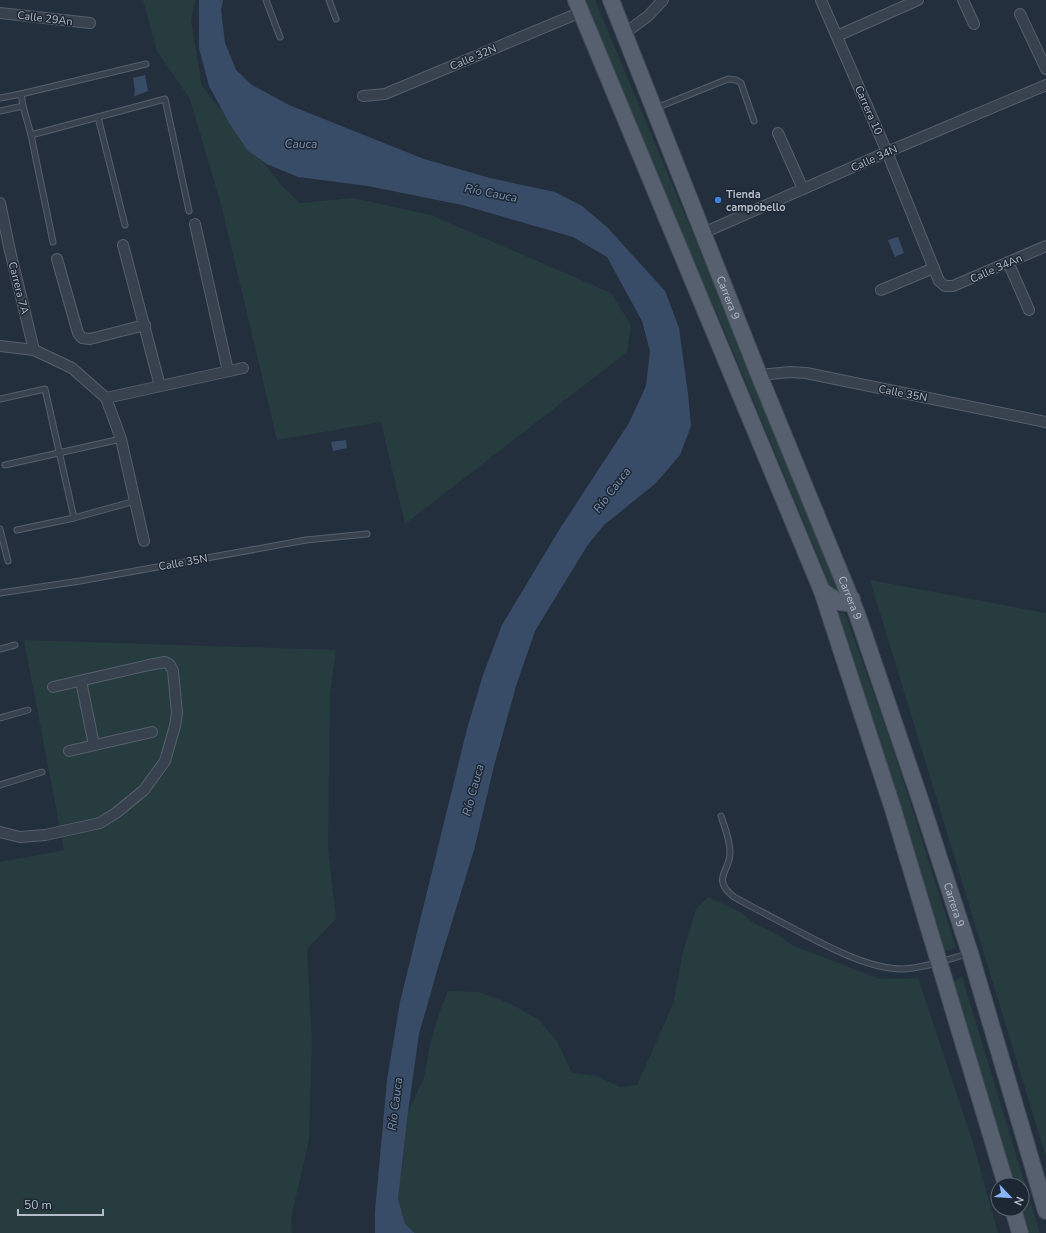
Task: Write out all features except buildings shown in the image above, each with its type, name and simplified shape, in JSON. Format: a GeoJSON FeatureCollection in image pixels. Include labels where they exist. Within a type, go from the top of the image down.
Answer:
{"type":"FeatureCollection","features":[{"type":"Feature","properties":{"kind":"main road","name":"Carrera 9"},"geometry":{"type":"LineString","coordinates":[[611,0],[759,375],[852,599],[920,799],[970,953],[1046,1211]]}},
{"type":"Feature","properties":{"kind":"main road"},"geometry":{"type":"LineString","coordinates":[[579,6],[822,591],[893,809],[1004,1177]]}},
{"type":"Feature","properties":{"kind":"main road"},"geometry":{"type":"LineString","coordinates":[[822,591],[840,602],[846,603],[852,599]]}},
{"type":"Feature","properties":{"kind":"main road"},"geometry":{"type":"LineString","coordinates":[[1015,1217],[1020,1233]]}},
{"type":"Feature","properties":{"kind":"street"},"geometry":{"type":"LineString","coordinates":[[625,33],[648,16],[663,0]]}},
{"type":"Feature","properties":{"kind":"street","name":"Carrera 10"},"geometry":{"type":"LineString","coordinates":[[821,0],[887,152],[939,281],[945,286]]}},
{"type":"Feature","properties":{"kind":"street"},"geometry":{"type":"LineString","coordinates":[[836,36],[918,0]]}},
{"type":"Feature","properties":{"kind":"street"},"geometry":{"type":"LineString","coordinates":[[963,0],[974,24]]}},
{"type":"Feature","properties":{"kind":"street","name":"Calle 32N"},"geometry":{"type":"LineString","coordinates":[[363,96],[385,94],[579,6]]}},
{"type":"Feature","properties":{"kind":"street","name":"Calle 29An"},"geometry":{"type":"LineString","coordinates":[[0,13],[90,23]]}},
{"type":"Feature","properties":{"kind":"street"},"geometry":{"type":"LineString","coordinates":[[1020,14],[1046,69]]}},
{"type":"Feature","properties":{"kind":"street","name":"Calle 34N"},"geometry":{"type":"LineString","coordinates":[[703,233],[887,152],[1046,85]]}},
{"type":"Feature","properties":{"kind":"street"},"geometry":{"type":"LineString","coordinates":[[778,133],[803,189]]}},
{"type":"Feature","properties":{"kind":"street","name":"Carrera 7A"},"geometry":{"type":"LineString","coordinates":[[0,203],[34,350]]}},
{"type":"Feature","properties":{"kind":"street"},"geometry":{"type":"LineString","coordinates":[[195,224],[228,371]]}},
{"type":"Feature","properties":{"kind":"street"},"geometry":{"type":"LineString","coordinates":[[123,245],[160,386]]}},
{"type":"Feature","properties":{"kind":"street","name":"Calle 34An"},"geometry":{"type":"LineString","coordinates":[[945,286],[953,286],[1046,246]]}},
{"type":"Feature","properties":{"kind":"street"},"geometry":{"type":"LineString","coordinates":[[57,259],[78,333],[82,338],[90,340],[145,325]]}},
{"type":"Feature","properties":{"kind":"street"},"geometry":{"type":"LineString","coordinates":[[1008,262],[1029,310]]}},
{"type":"Feature","properties":{"kind":"street"},"geometry":{"type":"LineString","coordinates":[[881,290],[934,268]]}},
{"type":"Feature","properties":{"kind":"street"},"geometry":{"type":"LineString","coordinates":[[0,346],[34,350],[72,368],[106,398],[121,439],[144,541]]}},
{"type":"Feature","properties":{"kind":"street"},"geometry":{"type":"LineString","coordinates":[[106,398],[243,368]]}},
{"type":"Feature","properties":{"kind":"street","name":"Calle 35N"},"geometry":{"type":"LineString","coordinates":[[759,375],[790,372],[806,374],[1046,422]]}},
{"type":"Feature","properties":{"kind":"street"},"geometry":{"type":"LineString","coordinates":[[0,832],[20,837],[45,834],[100,823],[144,790],[165,762],[171,744],[177,713],[173,671],[170,665],[165,662],[148,665],[53,687]]}},
{"type":"Feature","properties":{"kind":"street"},"geometry":{"type":"LineString","coordinates":[[81,680],[94,745]]}},
{"type":"Feature","properties":{"kind":"street"},"geometry":{"type":"LineString","coordinates":[[69,751],[152,732]]}},
{"type":"Feature","properties":{"kind":"lane"},"geometry":{"type":"LineString","coordinates":[[266,0],[280,37]]}},
{"type":"Feature","properties":{"kind":"lane"},"geometry":{"type":"LineString","coordinates":[[329,0],[336,19]]}},
{"type":"Feature","properties":{"kind":"lane"},"geometry":{"type":"LineString","coordinates":[[0,98],[146,64]]}},
{"type":"Feature","properties":{"kind":"lane"},"geometry":{"type":"LineString","coordinates":[[655,109],[728,79],[736,80],[741,83],[754,121]]}},
{"type":"Feature","properties":{"kind":"lane"},"geometry":{"type":"LineString","coordinates":[[22,94],[23,106],[31,135],[53,242]]}},
{"type":"Feature","properties":{"kind":"lane"},"geometry":{"type":"LineString","coordinates":[[31,135],[165,99],[188,211]]}},
{"type":"Feature","properties":{"kind":"lane"},"geometry":{"type":"LineString","coordinates":[[0,111],[23,106]]}},
{"type":"Feature","properties":{"kind":"lane"},"geometry":{"type":"LineString","coordinates":[[98,117],[125,226]]}},
{"type":"Feature","properties":{"kind":"lane"},"geometry":{"type":"LineString","coordinates":[[0,399],[45,389],[74,518]]}},
{"type":"Feature","properties":{"kind":"lane"},"geometry":{"type":"LineString","coordinates":[[6,465],[121,439]]}},
{"type":"Feature","properties":{"kind":"lane"},"geometry":{"type":"LineString","coordinates":[[17,530],[74,518],[135,501]]}},
{"type":"Feature","properties":{"kind":"lane"},"geometry":{"type":"LineString","coordinates":[[0,529],[8,561]]}},
{"type":"Feature","properties":{"kind":"lane","name":"Calle 35N"},"geometry":{"type":"LineString","coordinates":[[0,593],[80,581],[306,540],[367,534]]}},
{"type":"Feature","properties":{"kind":"lane"},"geometry":{"type":"LineString","coordinates":[[0,649],[16,646]]}},
{"type":"Feature","properties":{"kind":"lane"},"geometry":{"type":"LineString","coordinates":[[0,718],[28,710]]}},
{"type":"Feature","properties":{"kind":"lane"},"geometry":{"type":"LineString","coordinates":[[0,785],[42,772]]}},
{"type":"Feature","properties":{"kind":"lane"},"geometry":{"type":"LineString","coordinates":[[721,816],[730,847],[730,855],[724,870],[724,886],[734,897],[812,938],[871,964],[902,969],[940,962],[970,953]]}},
{"type":"Feature","properties":{"kind":"green space"},"geometry":{"type":"Polygon","coordinates":[[[143,0],[195,0],[191,21],[202,86],[282,186],[300,203],[353,198],[431,215],[611,293],[631,325],[627,352],[405,524],[381,422],[277,440],[222,208],[190,99],[157,51],[143,0]]]}},
{"type":"Feature","properties":{"kind":"green space"},"geometry":{"type":"Polygon","coordinates":[[[586,0],[595,0],[842,593],[831,588],[719,318],[678,228],[586,0]]]}},
{"type":"Feature","properties":{"kind":"green space"},"geometry":{"type":"Polygon","coordinates":[[[870,580],[1046,613],[1046,1157],[870,580]]]}},
{"type":"Feature","properties":{"kind":"green space"},"geometry":{"type":"Polygon","coordinates":[[[836,612],[845,613],[894,751],[956,948],[942,952],[836,612]]]}},
{"type":"Feature","properties":{"kind":"green space"},"geometry":{"type":"Polygon","coordinates":[[[24,640],[336,650],[330,693],[328,848],[336,919],[307,949],[312,1040],[309,1140],[291,1218],[292,1233],[0,1233],[0,862],[64,850],[24,640]]]}},
{"type":"Feature","properties":{"kind":"green space"},"geometry":{"type":"Polygon","coordinates":[[[708,897],[740,912],[755,924],[773,932],[794,946],[825,958],[880,979],[918,978],[973,1143],[990,1204],[990,1217],[994,1217],[998,1233],[415,1233],[405,1224],[398,1200],[408,1112],[424,1078],[430,1044],[439,1013],[448,991],[479,992],[511,1004],[538,1019],[557,1041],[572,1073],[596,1076],[620,1087],[637,1085],[673,1004],[683,952],[696,909],[708,897]]]}},
{"type":"Feature","properties":{"kind":"green space"},"geometry":{"type":"Polygon","coordinates":[[[962,977],[1023,1177],[1012,1177],[953,982],[962,977]]]}},
{"type":"Feature","properties":{"kind":"green space"},"geometry":{"type":"Polygon","coordinates":[[[1030,1200],[1040,1233],[1028,1233],[1023,1217],[1030,1217],[1030,1200]]]}},
{"type":"Feature","properties":{"kind":"water","name":"Cauca"},"geometry":{"type":"Polygon","coordinates":[[[199,0],[223,0],[221,10],[225,43],[236,70],[252,85],[289,105],[424,159],[490,178],[555,192],[582,206],[607,227],[665,291],[679,328],[691,426],[680,455],[656,483],[604,525],[587,546],[535,631],[516,686],[495,762],[474,850],[419,1034],[398,1199],[405,1224],[415,1233],[375,1233],[375,1211],[387,1080],[400,1002],[467,729],[483,675],[502,625],[559,530],[629,423],[646,386],[650,351],[642,321],[607,257],[573,237],[462,205],[368,186],[298,177],[267,164],[248,151],[229,123],[209,86],[199,48],[199,0]]]}},
{"type":"Feature","properties":{"kind":"water"},"geometry":{"type":"Polygon","coordinates":[[[145,75],[148,91],[135,96],[133,78],[145,75]]]}},
{"type":"Feature","properties":{"kind":"water"},"geometry":{"type":"Polygon","coordinates":[[[898,237],[904,253],[895,257],[888,240],[898,237]]]}},
{"type":"Feature","properties":{"kind":"water"},"geometry":{"type":"Polygon","coordinates":[[[346,440],[347,448],[333,451],[331,442],[346,440]]]}},
{"type":"Feature","properties":{"kind":"place","name":"Tienda campobello"},"geometry":{"type":"Point","coordinates":[718,200]}},
{"type":"Feature","properties":{"kind":"water label","name":"Río Cauca"},"geometry":{"type":"Point","coordinates":[491,193]}},
{"type":"Feature","properties":{"kind":"water label","name":"Río Cauca"},"geometry":{"type":"Point","coordinates":[612,490]}},
{"type":"Feature","properties":{"kind":"water label","name":"Río Cauca"},"geometry":{"type":"Point","coordinates":[473,790]}},
{"type":"Feature","properties":{"kind":"water label","name":"Río Cauca"},"geometry":{"type":"Point","coordinates":[395,1104]}}]}
